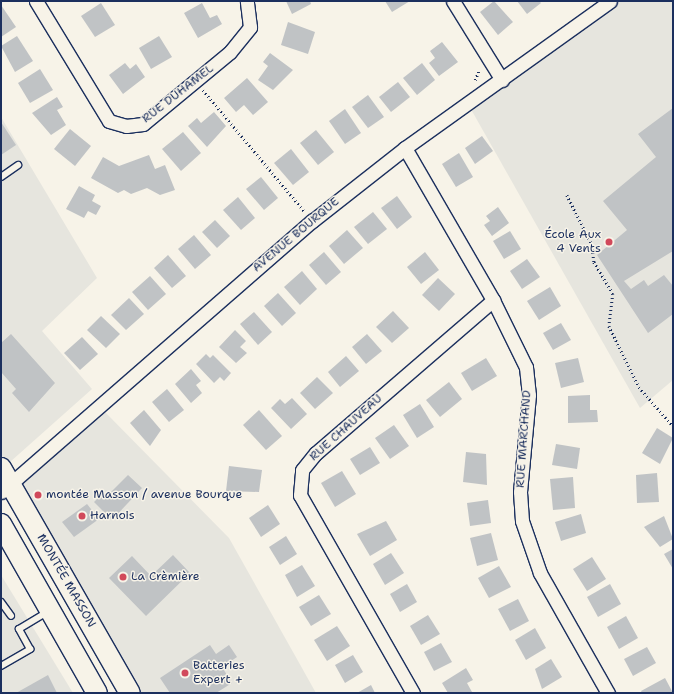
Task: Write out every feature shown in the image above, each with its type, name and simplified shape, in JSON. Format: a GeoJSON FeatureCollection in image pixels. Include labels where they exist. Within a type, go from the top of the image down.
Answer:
{"type":"FeatureCollection","features":[{"type":"Feature","properties":{"kind":"main road","name":"MONTÉE MASSON"},"geometry":{"type":"LineString","coordinates":[[4,481],[130,693]]}},
{"type":"Feature","properties":{"kind":"main road"},"geometry":{"type":"LineString","coordinates":[[1,524],[97,693]]}},
{"type":"Feature","properties":{"kind":"street","name":"RUE DUHAMEL"},"geometry":{"type":"LineString","coordinates":[[36,1],[109,121],[126,126],[143,124],[230,52],[250,27],[247,1]]}},
{"type":"Feature","properties":{"kind":"street"},"geometry":{"type":"LineString","coordinates":[[454,1],[502,80]]}},
{"type":"Feature","properties":{"kind":"street","name":"AVENUE BOURQUE"},"geometry":{"type":"LineString","coordinates":[[4,481],[312,221],[405,148],[502,80],[610,1]]}},
{"type":"Feature","properties":{"kind":"street","name":"RUE MARCHAND"},"geometry":{"type":"LineString","coordinates":[[405,148],[493,300],[526,367],[529,395],[520,492],[522,521],[540,573],[608,693]]}},
{"type":"Feature","properties":{"kind":"street","name":"RUE CHAUVEAU"},"geometry":{"type":"LineString","coordinates":[[413,693],[300,495],[302,470],[316,453],[493,300]]}},
{"type":"Feature","properties":{"kind":"lane"},"geometry":{"type":"LineString","coordinates":[[1,176],[18,165]]}},
{"type":"Feature","properties":{"kind":"lane"},"geometry":{"type":"LineString","coordinates":[[1,602],[11,616]]}},
{"type":"Feature","properties":{"kind":"lane"},"geometry":{"type":"LineString","coordinates":[[1,666],[30,649],[19,629],[50,610]]}},
{"type":"Feature","properties":{"kind":"path"},"geometry":{"type":"LineString","coordinates":[[195,81],[312,221]]}},
{"type":"Feature","properties":{"kind":"path"},"geometry":{"type":"LineString","coordinates":[[567,195],[592,245],[594,262],[613,294],[609,326],[639,387],[673,426]]}},
{"type":"Feature","properties":{"kind":"shaded area","name":"École Aux 4 Vents"},"geometry":{"type":"Polygon","coordinates":[[[607,1],[673,1],[673,380],[640,408],[468,104],[607,1]]]}},
{"type":"Feature","properties":{"kind":"shaded area"},"geometry":{"type":"Polygon","coordinates":[[[1,117],[97,278],[42,331],[92,389],[1,470],[1,117]]]}},
{"type":"Feature","properties":{"kind":"shaded area"},"geometry":{"type":"Polygon","coordinates":[[[104,411],[229,538],[316,693],[129,693],[5,497],[104,411]]]}},
{"type":"Feature","properties":{"kind":"shaded area"},"geometry":{"type":"Polygon","coordinates":[[[1,575],[73,693],[1,693],[1,575]]]}},
{"type":"Feature","properties":{"kind":"building"},"geometry":{"type":"Polygon","coordinates":[[[286,1],[310,1],[311,4],[292,14],[286,1]]]}},
{"type":"Feature","properties":{"kind":"building"},"geometry":{"type":"Polygon","coordinates":[[[385,1],[410,1],[392,12],[385,1]]]}},
{"type":"Feature","properties":{"kind":"building"},"geometry":{"type":"Polygon","coordinates":[[[494,1],[513,22],[498,35],[480,12],[494,1]]]}},
{"type":"Feature","properties":{"kind":"building"},"geometry":{"type":"Polygon","coordinates":[[[517,1],[539,1],[541,3],[527,14],[517,1]]]}},
{"type":"Feature","properties":{"kind":"building"},"geometry":{"type":"Polygon","coordinates":[[[101,3],[115,25],[95,37],[81,16],[101,3]]]}},
{"type":"Feature","properties":{"kind":"building"},"geometry":{"type":"Polygon","coordinates":[[[202,3],[210,18],[217,15],[222,24],[198,38],[184,13],[202,3]]]}},
{"type":"Feature","properties":{"kind":"building"},"geometry":{"type":"Polygon","coordinates":[[[1,5],[16,27],[1,37],[1,5]]]}},
{"type":"Feature","properties":{"kind":"building"},"geometry":{"type":"Polygon","coordinates":[[[288,22],[315,32],[308,54],[281,45],[288,22]]]}},
{"type":"Feature","properties":{"kind":"building"},"geometry":{"type":"Polygon","coordinates":[[[17,36],[33,61],[15,72],[1,46],[17,36]]]}},
{"type":"Feature","properties":{"kind":"building"},"geometry":{"type":"Polygon","coordinates":[[[159,36],[172,57],[151,69],[139,48],[159,36]]]}},
{"type":"Feature","properties":{"kind":"building"},"geometry":{"type":"Polygon","coordinates":[[[442,42],[458,62],[439,76],[429,63],[435,58],[430,51],[442,42]]]}},
{"type":"Feature","properties":{"kind":"building"},"geometry":{"type":"Polygon","coordinates":[[[270,53],[293,70],[273,90],[258,80],[268,66],[263,62],[270,53]]]}},
{"type":"Feature","properties":{"kind":"building"},"geometry":{"type":"Polygon","coordinates":[[[125,63],[130,69],[136,64],[145,77],[123,94],[109,75],[125,63]]]}},
{"type":"Feature","properties":{"kind":"building"},"geometry":{"type":"Polygon","coordinates":[[[422,63],[435,80],[417,95],[403,78],[422,63]]]}},
{"type":"Feature","properties":{"kind":"building"},"geometry":{"type":"Polygon","coordinates":[[[40,69],[53,90],[30,103],[18,83],[40,69]]]}},
{"type":"Feature","properties":{"kind":"building"},"geometry":{"type":"Polygon","coordinates":[[[247,78],[268,102],[253,115],[244,105],[236,112],[224,98],[247,78]]]}},
{"type":"Feature","properties":{"kind":"building"},"geometry":{"type":"Polygon","coordinates":[[[398,82],[410,97],[391,112],[379,97],[398,82]]]}},
{"type":"Feature","properties":{"kind":"building"},"geometry":{"type":"Polygon","coordinates":[[[368,95],[384,117],[368,128],[352,107],[368,95]]]}},
{"type":"Feature","properties":{"kind":"building"},"geometry":{"type":"Polygon","coordinates":[[[57,97],[63,107],[57,110],[66,125],[51,135],[32,113],[57,97]]]}},
{"type":"Feature","properties":{"kind":"building"},"geometry":{"type":"Polygon","coordinates":[[[673,108],[673,251],[624,281],[631,289],[644,280],[648,286],[664,275],[673,286],[673,314],[648,333],[597,255],[627,230],[603,201],[656,157],[638,134],[673,108]]]}},
{"type":"Feature","properties":{"kind":"building"},"geometry":{"type":"Polygon","coordinates":[[[345,109],[361,133],[345,144],[329,121],[345,109]]]}},
{"type":"Feature","properties":{"kind":"building"},"geometry":{"type":"Polygon","coordinates":[[[214,112],[226,126],[207,147],[188,126],[197,118],[201,123],[214,112]]]}},
{"type":"Feature","properties":{"kind":"building"},"geometry":{"type":"Polygon","coordinates":[[[1,122],[16,145],[1,155],[1,122]]]}},
{"type":"Feature","properties":{"kind":"building"},"geometry":{"type":"Polygon","coordinates":[[[70,129],[91,146],[75,166],[54,149],[70,129]]]}},
{"type":"Feature","properties":{"kind":"building"},"geometry":{"type":"Polygon","coordinates":[[[316,130],[334,152],[318,165],[300,143],[316,130]]]}},
{"type":"Feature","properties":{"kind":"building"},"geometry":{"type":"Polygon","coordinates":[[[183,132],[201,153],[181,171],[162,149],[183,132]]]}},
{"type":"Feature","properties":{"kind":"building"},"geometry":{"type":"Polygon","coordinates":[[[482,136],[493,151],[475,164],[465,148],[482,136]]]}},
{"type":"Feature","properties":{"kind":"building"},"geometry":{"type":"Polygon","coordinates":[[[291,149],[309,172],[293,185],[274,163],[291,149]]]}},
{"type":"Feature","properties":{"kind":"building"},"geometry":{"type":"Polygon","coordinates":[[[459,153],[473,177],[456,187],[442,164],[459,153]]]}},
{"type":"Feature","properties":{"kind":"building"},"geometry":{"type":"Polygon","coordinates":[[[149,155],[155,169],[165,165],[175,190],[160,195],[147,188],[131,194],[124,190],[118,193],[91,178],[103,157],[119,166],[149,155]]]}},
{"type":"Feature","properties":{"kind":"building"},"geometry":{"type":"Polygon","coordinates":[[[261,177],[278,198],[264,210],[246,189],[261,177]]]}},
{"type":"Feature","properties":{"kind":"building"},"geometry":{"type":"Polygon","coordinates":[[[79,186],[95,195],[92,201],[101,206],[96,215],[88,211],[84,218],[66,209],[79,186]]]}},
{"type":"Feature","properties":{"kind":"building"},"geometry":{"type":"Polygon","coordinates":[[[397,196],[412,217],[397,229],[381,208],[397,196]]]}},
{"type":"Feature","properties":{"kind":"building"},"geometry":{"type":"Polygon","coordinates":[[[238,197],[255,218],[241,230],[223,210],[238,197]]]}},
{"type":"Feature","properties":{"kind":"building"},"geometry":{"type":"Polygon","coordinates":[[[498,207],[509,223],[492,236],[484,225],[490,221],[486,216],[498,207]]]}},
{"type":"Feature","properties":{"kind":"building"},"geometry":{"type":"Polygon","coordinates":[[[373,212],[387,229],[368,244],[354,227],[373,212]]]}},
{"type":"Feature","properties":{"kind":"building"},"geometry":{"type":"Polygon","coordinates":[[[215,220],[230,236],[217,248],[202,232],[215,220]]]}},
{"type":"Feature","properties":{"kind":"building"},"geometry":{"type":"Polygon","coordinates":[[[347,230],[363,248],[344,264],[329,246],[347,230]]]}},
{"type":"Feature","properties":{"kind":"building"},"geometry":{"type":"Polygon","coordinates":[[[510,231],[521,249],[504,259],[493,241],[510,231]]]}},
{"type":"Feature","properties":{"kind":"building"},"geometry":{"type":"Polygon","coordinates":[[[194,235],[211,255],[195,269],[178,249],[194,235]]]}},
{"type":"Feature","properties":{"kind":"building"},"geometry":{"type":"Polygon","coordinates":[[[324,252],[341,272],[326,285],[309,265],[324,252]]]}},
{"type":"Feature","properties":{"kind":"building"},"geometry":{"type":"Polygon","coordinates":[[[425,252],[439,270],[421,284],[407,267],[425,252]]]}},
{"type":"Feature","properties":{"kind":"building"},"geometry":{"type":"Polygon","coordinates":[[[168,255],[186,276],[172,288],[154,268],[168,255]]]}},
{"type":"Feature","properties":{"kind":"building"},"geometry":{"type":"Polygon","coordinates":[[[527,259],[540,277],[522,289],[510,271],[527,259]]]}},
{"type":"Feature","properties":{"kind":"building"},"geometry":{"type":"Polygon","coordinates":[[[302,271],[317,289],[300,305],[284,287],[302,271]]]}},
{"type":"Feature","properties":{"kind":"building"},"geometry":{"type":"Polygon","coordinates":[[[150,276],[166,294],[148,310],[132,292],[150,276]]]}},
{"type":"Feature","properties":{"kind":"building"},"geometry":{"type":"Polygon","coordinates":[[[438,278],[455,294],[439,311],[422,295],[438,278]]]}},
{"type":"Feature","properties":{"kind":"building"},"geometry":{"type":"Polygon","coordinates":[[[550,287],[561,306],[539,320],[527,301],[550,287]]]}},
{"type":"Feature","properties":{"kind":"building"},"geometry":{"type":"Polygon","coordinates":[[[278,293],[296,313],[282,326],[264,306],[278,293]]]}},
{"type":"Feature","properties":{"kind":"building"},"geometry":{"type":"Polygon","coordinates":[[[129,298],[144,314],[126,330],[111,315],[129,298]]]}},
{"type":"Feature","properties":{"kind":"building"},"geometry":{"type":"Polygon","coordinates":[[[393,311],[409,328],[392,343],[376,327],[393,311]]]}},
{"type":"Feature","properties":{"kind":"building"},"geometry":{"type":"Polygon","coordinates":[[[254,312],[272,332],[258,345],[240,324],[254,312]]]}},
{"type":"Feature","properties":{"kind":"building"},"geometry":{"type":"Polygon","coordinates":[[[101,316],[120,334],[106,348],[87,330],[101,316]]]}},
{"type":"Feature","properties":{"kind":"building"},"geometry":{"type":"Polygon","coordinates":[[[561,323],[571,340],[553,350],[543,333],[561,323]]]}},
{"type":"Feature","properties":{"kind":"building"},"geometry":{"type":"Polygon","coordinates":[[[235,330],[246,341],[240,347],[247,353],[236,363],[219,347],[235,330]]]}},
{"type":"Feature","properties":{"kind":"building"},"geometry":{"type":"Polygon","coordinates":[[[11,334],[55,383],[29,412],[12,393],[16,389],[1,372],[1,343],[11,334]]]}},
{"type":"Feature","properties":{"kind":"building"},"geometry":{"type":"Polygon","coordinates":[[[367,334],[382,351],[366,364],[352,347],[367,334]]]}},
{"type":"Feature","properties":{"kind":"building"},"geometry":{"type":"Polygon","coordinates":[[[82,337],[98,354],[80,370],[64,353],[82,337]]]}},
{"type":"Feature","properties":{"kind":"building"},"geometry":{"type":"Polygon","coordinates":[[[206,354],[210,358],[213,355],[231,373],[224,381],[220,377],[214,383],[196,364],[206,354]]]}},
{"type":"Feature","properties":{"kind":"building"},"geometry":{"type":"Polygon","coordinates":[[[346,356],[359,371],[340,387],[328,372],[346,356]]]}},
{"type":"Feature","properties":{"kind":"building"},"geometry":{"type":"Polygon","coordinates":[[[486,358],[497,376],[472,391],[461,373],[486,358]]]}},
{"type":"Feature","properties":{"kind":"building"},"geometry":{"type":"Polygon","coordinates":[[[578,358],[584,382],[561,388],[555,363],[578,358]]]}},
{"type":"Feature","properties":{"kind":"building"},"geometry":{"type":"Polygon","coordinates":[[[191,369],[201,381],[196,385],[202,393],[191,403],[175,384],[191,369]]]}},
{"type":"Feature","properties":{"kind":"building"},"geometry":{"type":"Polygon","coordinates":[[[317,377],[333,393],[315,409],[300,393],[317,377]]]}},
{"type":"Feature","properties":{"kind":"building"},"geometry":{"type":"Polygon","coordinates":[[[449,382],[462,399],[440,417],[426,400],[449,382]]]}},
{"type":"Feature","properties":{"kind":"building"},"geometry":{"type":"Polygon","coordinates":[[[167,389],[184,410],[169,422],[152,402],[167,389]]]}},
{"type":"Feature","properties":{"kind":"building"},"geometry":{"type":"Polygon","coordinates":[[[590,395],[590,410],[597,410],[598,422],[568,423],[568,396],[590,395]]]}},
{"type":"Feature","properties":{"kind":"building"},"geometry":{"type":"Polygon","coordinates":[[[292,398],[307,414],[291,429],[271,408],[280,399],[285,404],[292,398]]]}},
{"type":"Feature","properties":{"kind":"building"},"geometry":{"type":"Polygon","coordinates":[[[420,404],[434,427],[417,438],[403,415],[420,404]]]}},
{"type":"Feature","properties":{"kind":"building"},"geometry":{"type":"Polygon","coordinates":[[[144,410],[161,430],[150,446],[130,423],[144,410]]]}},
{"type":"Feature","properties":{"kind":"building"},"geometry":{"type":"Polygon","coordinates":[[[259,410],[282,436],[266,450],[243,425],[259,410]]]}},
{"type":"Feature","properties":{"kind":"building"},"geometry":{"type":"Polygon","coordinates":[[[394,425],[409,446],[390,459],[375,438],[394,425]]]}},
{"type":"Feature","properties":{"kind":"building"},"geometry":{"type":"Polygon","coordinates":[[[657,428],[673,438],[660,464],[642,453],[657,428]]]}},
{"type":"Feature","properties":{"kind":"building"},"geometry":{"type":"Polygon","coordinates":[[[556,444],[580,448],[577,469],[552,465],[556,444]]]}},
{"type":"Feature","properties":{"kind":"building"},"geometry":{"type":"Polygon","coordinates":[[[370,447],[380,463],[360,475],[350,459],[370,447]]]}},
{"type":"Feature","properties":{"kind":"building"},"geometry":{"type":"Polygon","coordinates":[[[466,452],[486,454],[487,485],[463,482],[466,452]]]}},
{"type":"Feature","properties":{"kind":"building"},"geometry":{"type":"Polygon","coordinates":[[[229,466],[262,470],[259,492],[226,491],[229,466]]]}},
{"type":"Feature","properties":{"kind":"building"},"geometry":{"type":"Polygon","coordinates":[[[342,471],[356,494],[335,507],[321,483],[342,471]]]}},
{"type":"Feature","properties":{"kind":"building"},"geometry":{"type":"Polygon","coordinates":[[[657,473],[659,502],[637,503],[636,475],[657,473]]]}},
{"type":"Feature","properties":{"kind":"building"},"geometry":{"type":"Polygon","coordinates":[[[128,475],[142,488],[112,520],[94,502],[103,493],[107,496],[128,475]]]}},
{"type":"Feature","properties":{"kind":"building"},"geometry":{"type":"Polygon","coordinates":[[[573,477],[575,508],[553,510],[550,479],[573,477]]]}},
{"type":"Feature","properties":{"kind":"building"},"geometry":{"type":"Polygon","coordinates":[[[488,500],[491,523],[470,526],[467,503],[488,500]]]}},
{"type":"Feature","properties":{"kind":"building"},"geometry":{"type":"Polygon","coordinates":[[[87,504],[99,519],[74,537],[62,522],[87,504]]]}},
{"type":"Feature","properties":{"kind":"building"},"geometry":{"type":"Polygon","coordinates":[[[268,505],[280,524],[261,537],[249,518],[268,505]]]}},
{"type":"Feature","properties":{"kind":"building"},"geometry":{"type":"Polygon","coordinates":[[[581,514],[586,533],[561,541],[555,522],[581,514]]]}},
{"type":"Feature","properties":{"kind":"building"},"geometry":{"type":"Polygon","coordinates":[[[664,516],[673,539],[660,547],[644,527],[664,516]]]}},
{"type":"Feature","properties":{"kind":"building"},"geometry":{"type":"Polygon","coordinates":[[[386,521],[397,540],[370,556],[357,534],[386,521]]]}},
{"type":"Feature","properties":{"kind":"building"},"geometry":{"type":"Polygon","coordinates":[[[491,533],[498,560],[477,566],[470,538],[491,533]]]}},
{"type":"Feature","properties":{"kind":"building"},"geometry":{"type":"Polygon","coordinates":[[[286,536],[297,554],[280,565],[269,547],[286,536]]]}},
{"type":"Feature","properties":{"kind":"building"},"geometry":{"type":"Polygon","coordinates":[[[673,549],[673,569],[664,554],[673,549]]]}},
{"type":"Feature","properties":{"kind":"building"},"geometry":{"type":"Polygon","coordinates":[[[391,553],[404,573],[385,585],[373,564],[391,553]]]}},
{"type":"Feature","properties":{"kind":"building"},"geometry":{"type":"Polygon","coordinates":[[[173,555],[190,573],[146,616],[109,578],[132,556],[151,576],[173,555]]]}},
{"type":"Feature","properties":{"kind":"building"},"geometry":{"type":"Polygon","coordinates":[[[592,557],[606,579],[587,591],[573,569],[592,557]]]}},
{"type":"Feature","properties":{"kind":"building"},"geometry":{"type":"Polygon","coordinates":[[[302,565],[315,586],[297,597],[285,575],[302,565]]]}},
{"type":"Feature","properties":{"kind":"building"},"geometry":{"type":"Polygon","coordinates":[[[499,566],[511,587],[489,598],[478,578],[499,566]]]}},
{"type":"Feature","properties":{"kind":"building"},"geometry":{"type":"Polygon","coordinates":[[[407,584],[417,602],[400,612],[390,594],[407,584]]]}},
{"type":"Feature","properties":{"kind":"building"},"geometry":{"type":"Polygon","coordinates":[[[610,584],[621,604],[598,617],[587,597],[610,584]]]}},
{"type":"Feature","properties":{"kind":"building"},"geometry":{"type":"Polygon","coordinates":[[[319,595],[331,614],[311,626],[299,607],[319,595]]]}},
{"type":"Feature","properties":{"kind":"building"},"geometry":{"type":"Polygon","coordinates":[[[518,599],[529,621],[510,631],[498,609],[518,599]]]}},
{"type":"Feature","properties":{"kind":"building"},"geometry":{"type":"Polygon","coordinates":[[[428,615],[440,634],[421,645],[410,626],[428,615]]]}},
{"type":"Feature","properties":{"kind":"building"},"geometry":{"type":"Polygon","coordinates":[[[626,616],[638,638],[619,649],[607,627],[626,616]]]}},
{"type":"Feature","properties":{"kind":"building"},"geometry":{"type":"Polygon","coordinates":[[[337,626],[350,646],[327,661],[314,640],[337,626]]]}},
{"type":"Feature","properties":{"kind":"building"},"geometry":{"type":"Polygon","coordinates":[[[535,628],[546,648],[526,660],[515,640],[535,628]]]}},
{"type":"Feature","properties":{"kind":"building"},"geometry":{"type":"Polygon","coordinates":[[[441,643],[452,662],[434,671],[424,652],[441,643]]]}},
{"type":"Feature","properties":{"kind":"building"},"geometry":{"type":"Polygon","coordinates":[[[210,645],[216,654],[229,645],[237,657],[222,667],[232,683],[216,693],[170,693],[160,678],[210,645]]]}},
{"type":"Feature","properties":{"kind":"building"},"geometry":{"type":"Polygon","coordinates":[[[647,647],[656,663],[633,676],[624,659],[647,647]]]}},
{"type":"Feature","properties":{"kind":"building"},"geometry":{"type":"Polygon","coordinates":[[[353,655],[363,672],[345,683],[335,665],[353,655]]]}},
{"type":"Feature","properties":{"kind":"building"},"geometry":{"type":"Polygon","coordinates":[[[551,659],[562,677],[542,689],[535,669],[551,659]]]}},
{"type":"Feature","properties":{"kind":"building"},"geometry":{"type":"Polygon","coordinates":[[[466,668],[473,680],[467,683],[472,692],[448,693],[442,683],[466,668]]]}},
{"type":"Feature","properties":{"kind":"building"},"geometry":{"type":"Polygon","coordinates":[[[48,675],[57,693],[16,693],[48,675]]]}},
{"type":"Feature","properties":{"kind":"building"},"geometry":{"type":"Polygon","coordinates":[[[665,678],[673,693],[642,693],[641,691],[665,678]]]}},
{"type":"Feature","properties":{"kind":"building"},"geometry":{"type":"Polygon","coordinates":[[[371,685],[375,693],[357,693],[371,685]]]}},
{"type":"Feature","properties":{"kind":"place","name":"École Aux 4 Vents"},"geometry":{"type":"Point","coordinates":[609,242]}},
{"type":"Feature","properties":{"kind":"place","name":"montée Masson / avenue Bourque"},"geometry":{"type":"Point","coordinates":[38,495]}},
{"type":"Feature","properties":{"kind":"place","name":"Harnois"},"geometry":{"type":"Point","coordinates":[82,516]}},
{"type":"Feature","properties":{"kind":"place","name":"La Crèmière"},"geometry":{"type":"Point","coordinates":[123,577]}},
{"type":"Feature","properties":{"kind":"place","name":"Batteries Expert +"},"geometry":{"type":"Point","coordinates":[185,673]}}]}
